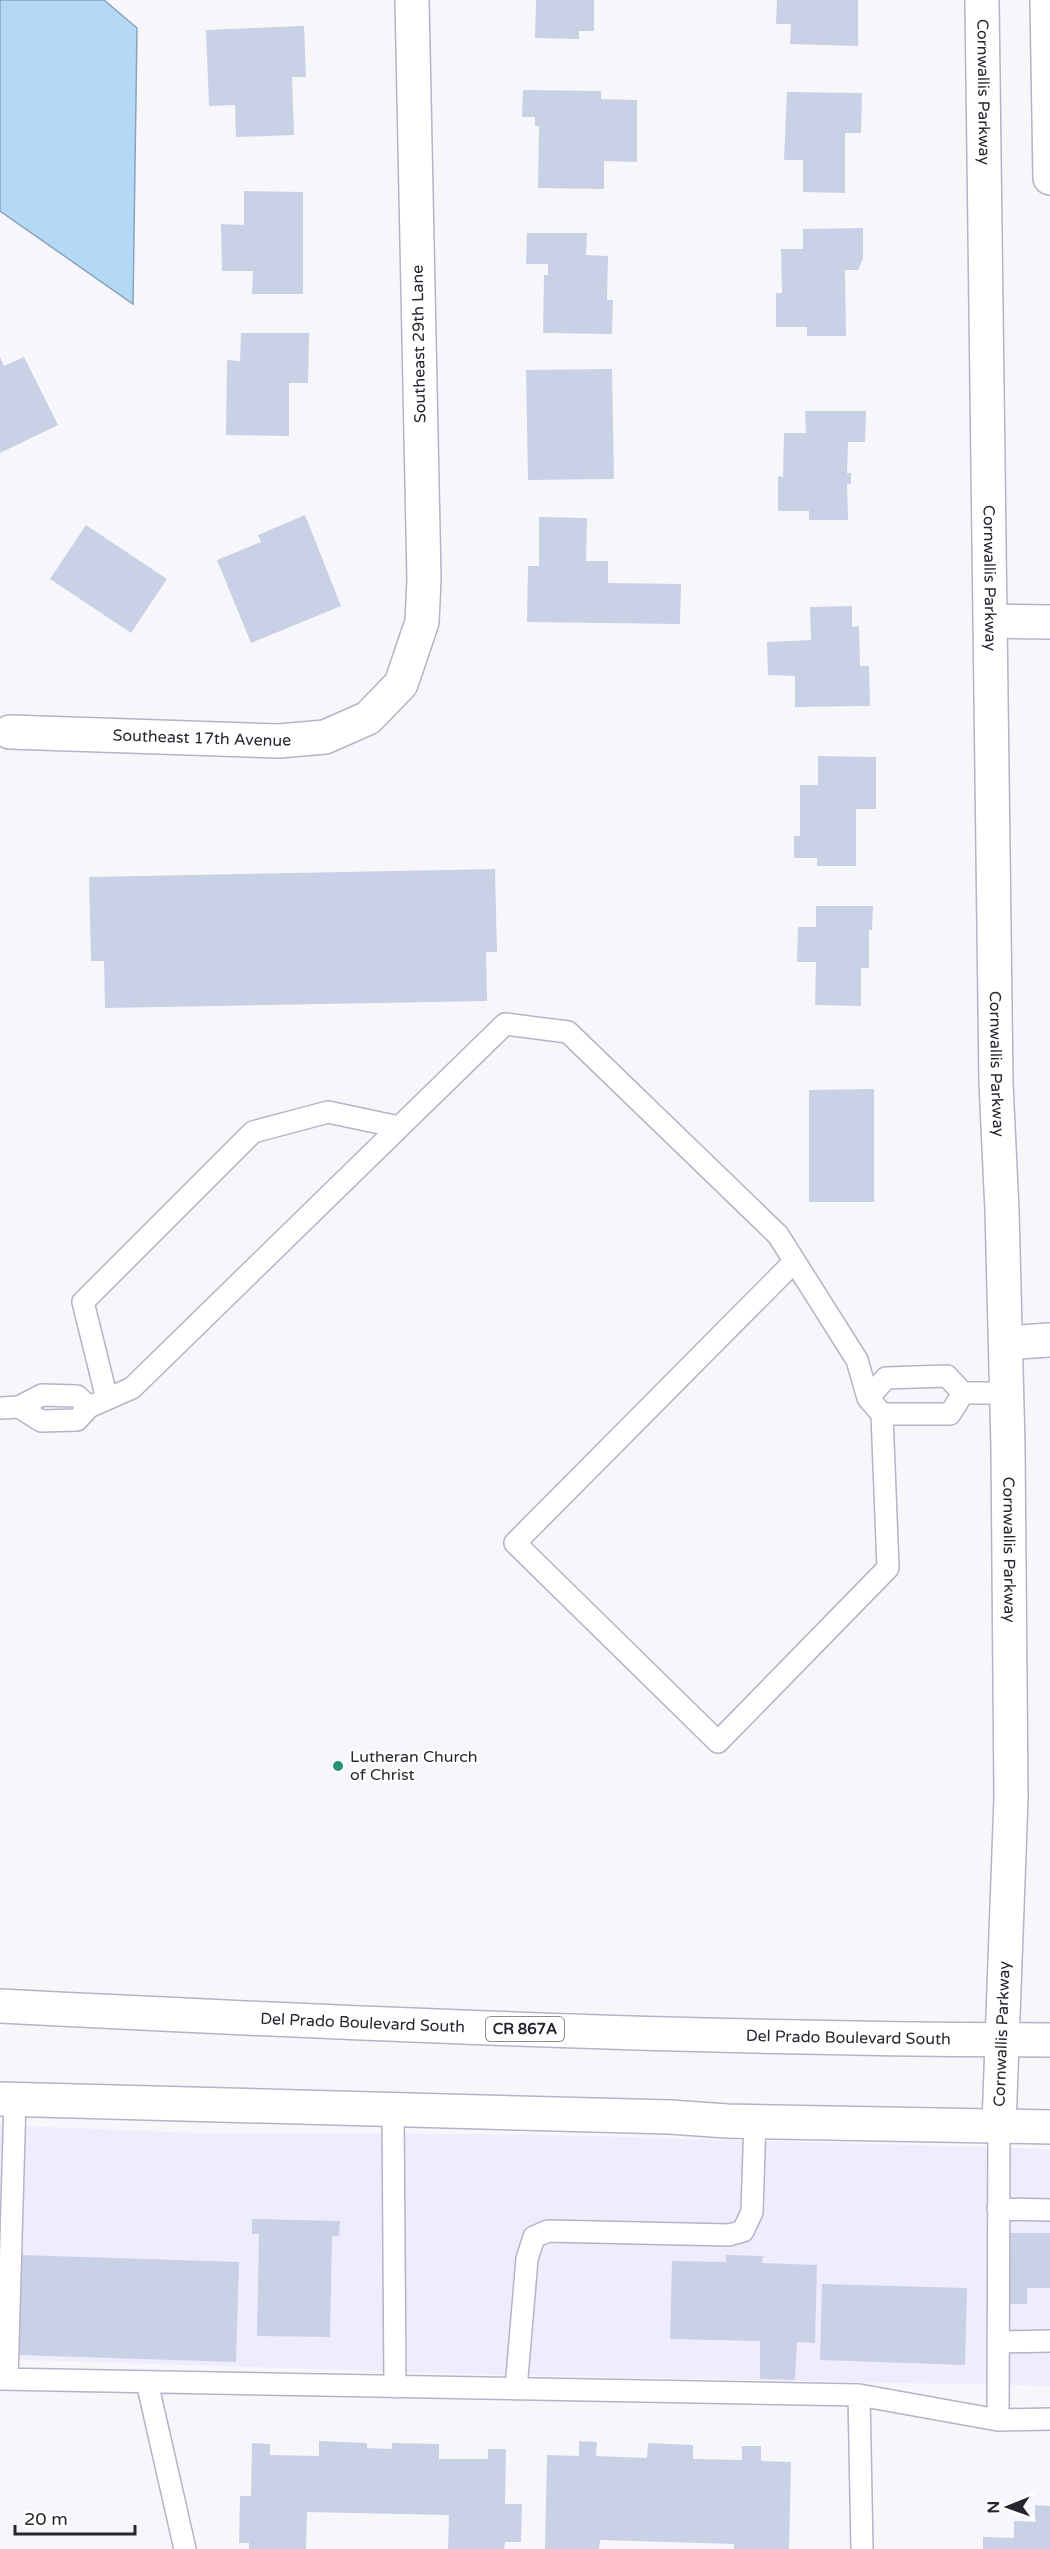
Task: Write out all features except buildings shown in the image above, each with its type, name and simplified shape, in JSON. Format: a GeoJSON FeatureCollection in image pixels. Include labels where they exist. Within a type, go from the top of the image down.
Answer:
{"type":"FeatureCollection","features":[{"type":"Feature","properties":{"kind":"street","name":"Southeast 29th Lane"},"geometry":{"type":"LineString","coordinates":[[401,684],[422,622],[424,579],[412,0]]}},
{"type":"Feature","properties":{"kind":"street","name":"Cornwallis Parkway"},"geometry":{"type":"LineString","coordinates":[[982,0],[996,1083],[1006,1343],[1011,1798],[999,2125]]}},
{"type":"Feature","properties":{"kind":"street"},"geometry":{"type":"LineString","coordinates":[[1047,0],[1050,178]]}},
{"type":"Feature","properties":{"kind":"street"},"geometry":{"type":"LineString","coordinates":[[991,621],[1050,622]]}},
{"type":"Feature","properties":{"kind":"street","name":"Southeast 17th Avenue"},"geometry":{"type":"LineString","coordinates":[[3,733],[279,741],[325,738],[368,718],[401,684]]}},
{"type":"Feature","properties":{"kind":"street"},"geometry":{"type":"LineString","coordinates":[[1006,1343],[1050,1341]]}},
{"type":"Feature","properties":{"kind":"street","name":"Del Prado Boulevard South"},"geometry":{"type":"LineString","coordinates":[[0,2006],[306,2022],[765,2037],[1050,2040]]}},
{"type":"Feature","properties":{"kind":"street"},"geometry":{"type":"LineString","coordinates":[[7,2099],[754,2121],[1050,2127]]}},
{"type":"Feature","properties":{"kind":"lane"},"geometry":{"type":"LineString","coordinates":[[10,1407],[41,1421],[77,1420],[98,1403],[132,1388],[505,1024],[568,1032],[778,1235],[857,1360],[868,1398],[882,1414],[888,1568],[717,1742],[515,1543],[794,1262]]}},
{"type":"Feature","properties":{"kind":"lane"},"geometry":{"type":"LineString","coordinates":[[98,1403],[83,1302],[253,1132],[328,1112],[399,1127]]}},
{"type":"Feature","properties":{"kind":"lane"},"geometry":{"type":"LineString","coordinates":[[868,1398],[886,1378],[947,1376],[963,1393],[1006,1393]]}},
{"type":"Feature","properties":{"kind":"lane"},"geometry":{"type":"LineString","coordinates":[[882,1414],[950,1414],[963,1393]]}},
{"type":"Feature","properties":{"kind":"lane"},"geometry":{"type":"LineString","coordinates":[[7,2099],[4,2379],[859,2395],[998,2420],[1050,2419]]}},
{"type":"Feature","properties":{"kind":"lane"},"geometry":{"type":"LineString","coordinates":[[393,2110],[395,2387]]}},
{"type":"Feature","properties":{"kind":"lane"},"geometry":{"type":"LineString","coordinates":[[516,2389],[527,2259],[534,2237],[548,2231],[729,2235],[743,2231],[752,2212],[754,2121]]}},
{"type":"Feature","properties":{"kind":"lane"},"geometry":{"type":"LineString","coordinates":[[998,2420],[999,2125]]}},
{"type":"Feature","properties":{"kind":"lane"},"geometry":{"type":"LineString","coordinates":[[998,2209],[1050,2210]]}},
{"type":"Feature","properties":{"kind":"lane"},"geometry":{"type":"LineString","coordinates":[[998,2342],[1050,2341]]}},
{"type":"Feature","properties":{"kind":"lane"},"geometry":{"type":"LineString","coordinates":[[147,2382],[185,2549]]}},
{"type":"Feature","properties":{"kind":"lane"},"geometry":{"type":"LineString","coordinates":[[859,2395],[862,2549]]}},
{"type":"Feature","properties":{"kind":"shaded area"},"geometry":{"type":"Polygon","coordinates":[[[0,2125],[195,2133],[517,2134],[1050,2149],[1050,2386],[503,2375],[0,2359],[0,2125]]]}},
{"type":"Feature","properties":{"kind":"water"},"geometry":{"type":"Polygon","coordinates":[[[0,0],[104,0],[137,28],[133,304],[0,211],[0,0]]]}},
{"type":"Feature","properties":{"kind":"place","name":"Lutheran Church of Christ"},"geometry":{"type":"Point","coordinates":[338,1766]}}]}
